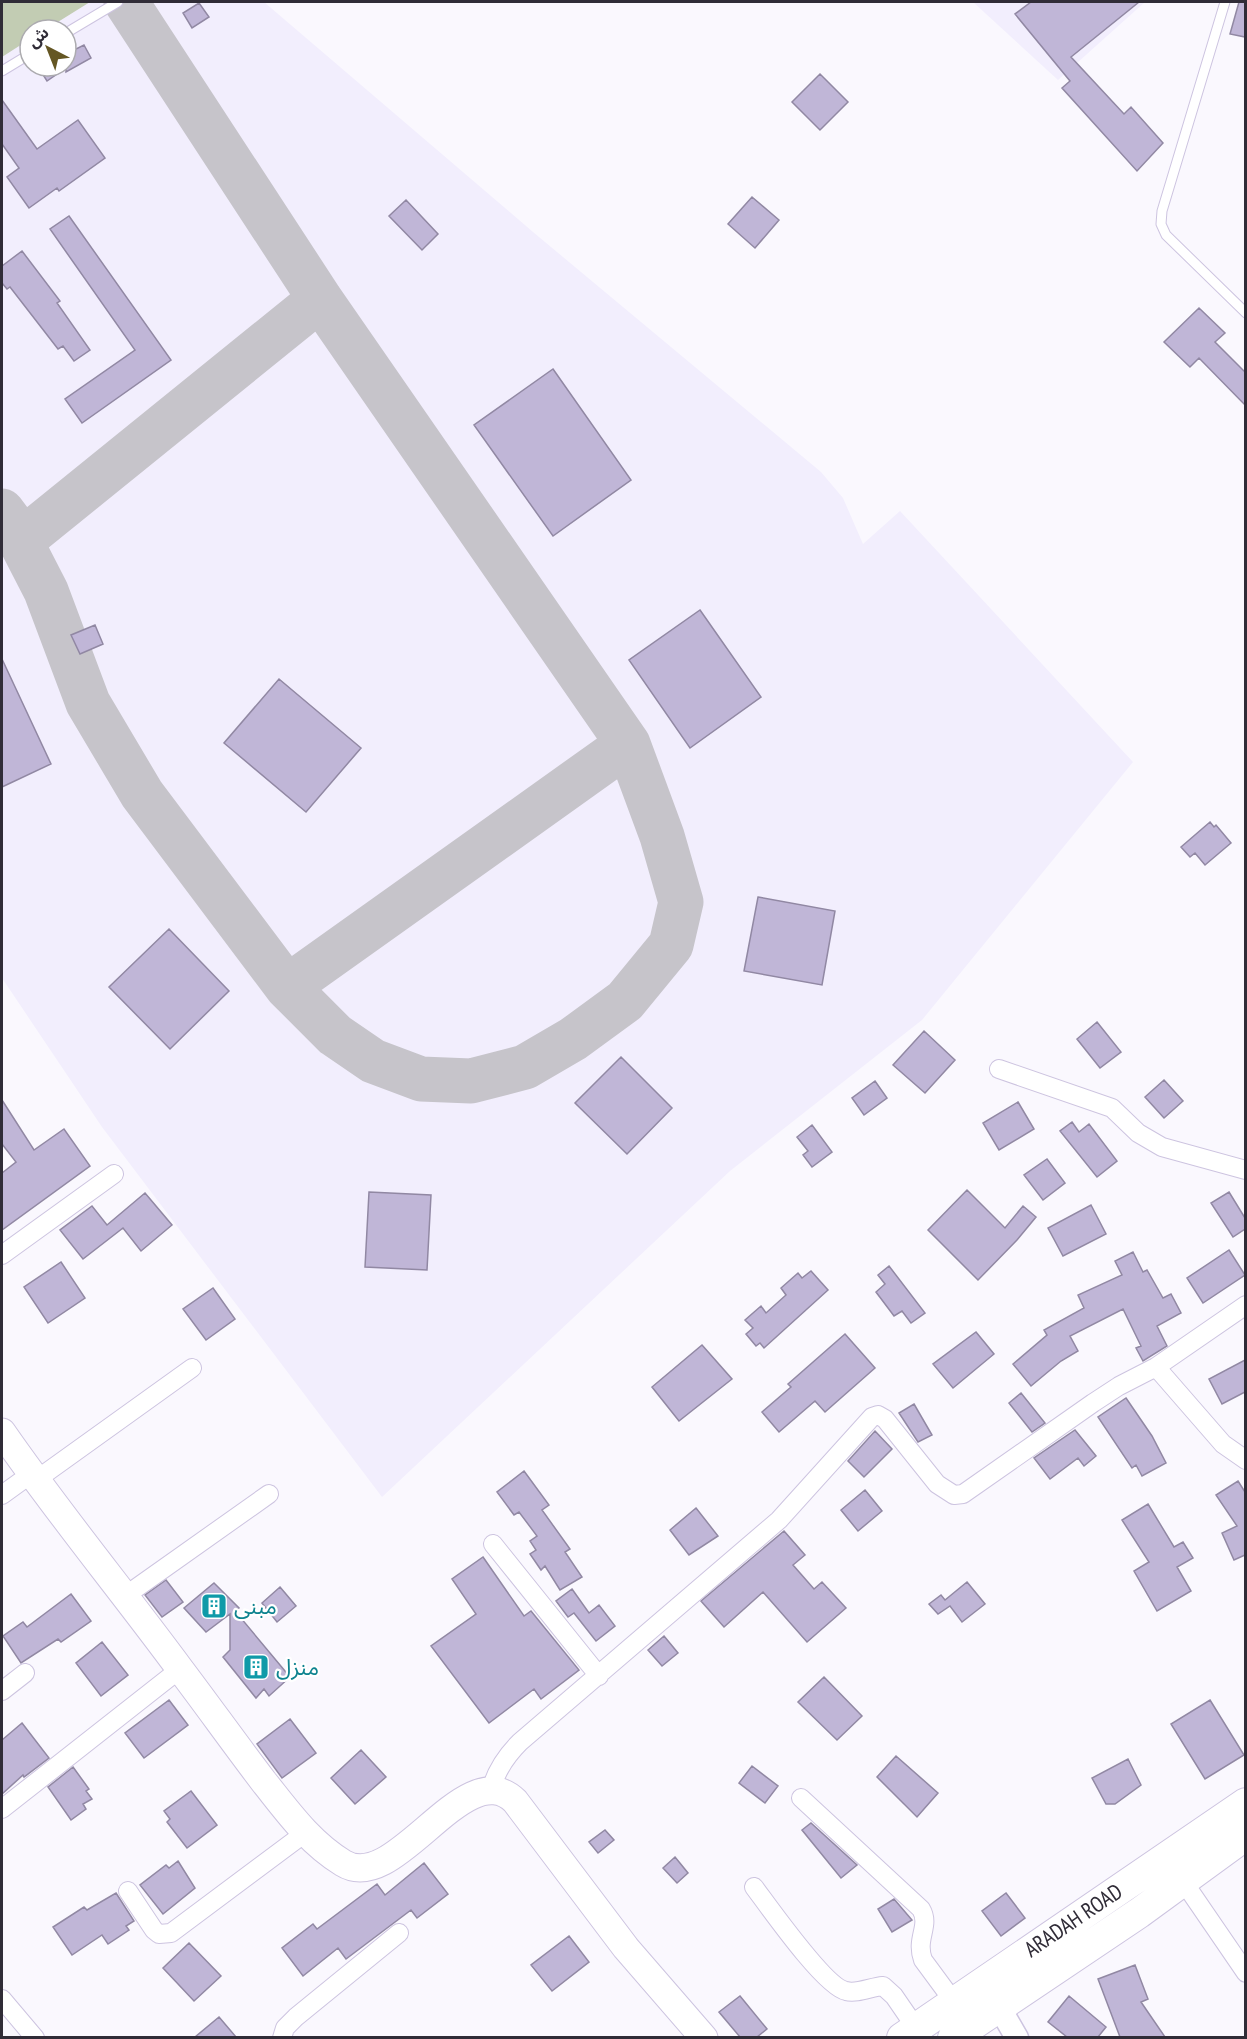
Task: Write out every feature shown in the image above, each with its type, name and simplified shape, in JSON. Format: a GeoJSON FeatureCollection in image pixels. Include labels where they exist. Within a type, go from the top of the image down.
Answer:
{"type":"FeatureCollection","features":[{"type":"Feature","properties":{"kind":"main road"},"geometry":{"type":"LineString","coordinates":[[2,1432],[33,1477],[305,1833],[323,1850],[348,1866],[371,1866],[398,1850],[472,1795],[491,1790],[504,1792],[515,1802],[626,1948],[704,2037]]}},
{"type":"Feature","properties":{"kind":"main road","name":"ARADAH ROAD"},"geometry":{"type":"LineString","coordinates":[[909,2033],[976,2003],[1245,1803]]}},
{"type":"Feature","properties":{"kind":"main road"},"geometry":{"type":"LineString","coordinates":[[953,2037],[976,2003],[1183,1881],[1245,1835]]}},
{"type":"Feature","properties":{"kind":"street"},"geometry":{"type":"LineString","coordinates":[[999,1070],[1112,1108],[1138,1133],[1162,1147],[1245,1170]]}},
{"type":"Feature","properties":{"kind":"street"},"geometry":{"type":"LineString","coordinates":[[2,1255],[114,1174]]}},
{"type":"Feature","properties":{"kind":"street"},"geometry":{"type":"LineString","coordinates":[[491,1790],[495,1774],[506,1756],[779,1520],[872,1417],[878,1415],[885,1419],[937,1484],[954,1495],[963,1494],[1119,1386],[1156,1368],[1245,1305]]}},
{"type":"Feature","properties":{"kind":"street"},"geometry":{"type":"LineString","coordinates":[[2,1494],[33,1477],[192,1368]]}},
{"type":"Feature","properties":{"kind":"street"},"geometry":{"type":"LineString","coordinates":[[1156,1368],[1223,1444],[1245,1460]]}},
{"type":"Feature","properties":{"kind":"street"},"geometry":{"type":"LineString","coordinates":[[126,1596],[269,1494]]}},
{"type":"Feature","properties":{"kind":"street"},"geometry":{"type":"LineString","coordinates":[[493,1544],[599,1676]]}},
{"type":"Feature","properties":{"kind":"street"},"geometry":{"type":"LineString","coordinates":[[2,1809],[180,1669]]}},
{"type":"Feature","properties":{"kind":"street"},"geometry":{"type":"LineString","coordinates":[[2,1691],[25,1673]]}},
{"type":"Feature","properties":{"kind":"street"},"geometry":{"type":"LineString","coordinates":[[801,1798],[921,1909],[926,1922],[919,1942],[923,1960],[1017,2037]]}},
{"type":"Feature","properties":{"kind":"street"},"geometry":{"type":"LineString","coordinates":[[128,1891],[154,1930],[159,1934],[171,1934],[305,1833]]}},
{"type":"Feature","properties":{"kind":"street"},"geometry":{"type":"LineString","coordinates":[[1183,1881],[1245,1974]]}},
{"type":"Feature","properties":{"kind":"street"},"geometry":{"type":"LineString","coordinates":[[754,1887],[817,1968],[835,1986],[844,1991],[854,1992],[883,1986],[894,1996],[909,2033]]}},
{"type":"Feature","properties":{"kind":"street"},"geometry":{"type":"LineString","coordinates":[[282,2037],[285,2028],[296,2017],[399,1933]]}},
{"type":"Feature","properties":{"kind":"street"},"geometry":{"type":"LineString","coordinates":[[2,1999],[35,2037]]}},
{"type":"Feature","properties":{"kind":"lane"},"geometry":{"type":"LineString","coordinates":[[78,26],[118,2]]}},
{"type":"Feature","properties":{"kind":"lane"},"geometry":{"type":"LineString","coordinates":[[1225,2],[1161,219],[1166,234],[1245,313]]}},
{"type":"Feature","properties":{"kind":"lane"},"geometry":{"type":"LineString","coordinates":[[2,71],[18,61]]}},
{"type":"Feature","properties":{"kind":"shaded area"},"geometry":{"type":"Polygon","coordinates":[[[2,2],[264,2],[533,232],[821,472],[843,498],[863,544],[900,511],[1133,762],[922,1020],[730,1171],[382,1497],[102,1127],[2,978],[2,2]]]}},
{"type":"Feature","properties":{"kind":"shaded area"},"geometry":{"type":"Polygon","coordinates":[[[973,2],[1145,2],[1058,80],[973,2]]]}},
{"type":"Feature","properties":{"kind":"green space"},"geometry":{"type":"Polygon","coordinates":[[[2,2],[90,2],[64,18],[18,18],[18,47],[2,57],[2,2]]]}},
{"type":"Feature","properties":{"kind":"building"},"geometry":{"type":"Polygon","coordinates":[[[1031,2],[1139,2],[1071,57],[1124,114],[1131,107],[1163,143],[1137,171],[1062,88],[1070,81],[1015,14],[1031,2]]]}},
{"type":"Feature","properties":{"kind":"building"},"geometry":{"type":"Polygon","coordinates":[[[1239,2],[1245,2],[1245,37],[1230,34],[1239,2]]]}},
{"type":"Feature","properties":{"kind":"building"},"geometry":{"type":"Polygon","coordinates":[[[199,3],[209,17],[192,28],[183,13],[199,3]]]}},
{"type":"Feature","properties":{"kind":"building"},"geometry":{"type":"Polygon","coordinates":[[[84,45],[91,58],[78,65],[78,48],[84,45]]]}},
{"type":"Feature","properties":{"kind":"building"},"geometry":{"type":"Polygon","coordinates":[[[820,74],[848,102],[820,130],[792,102],[820,74]]]}},
{"type":"Feature","properties":{"kind":"building"},"geometry":{"type":"Polygon","coordinates":[[[2,100],[37,149],[78,120],[105,158],[59,191],[57,188],[29,208],[7,177],[19,168],[2,144],[2,100]]]}},
{"type":"Feature","properties":{"kind":"building"},"geometry":{"type":"Polygon","coordinates":[[[752,197],[779,220],[755,248],[728,224],[752,197]]]}},
{"type":"Feature","properties":{"kind":"building"},"geometry":{"type":"Polygon","coordinates":[[[406,200],[438,234],[422,250],[389,216],[406,200]]]}},
{"type":"Feature","properties":{"kind":"building"},"geometry":{"type":"Polygon","coordinates":[[[69,216],[171,360],[82,423],[65,399],[135,350],[50,229],[69,216]]]}},
{"type":"Feature","properties":{"kind":"building"},"geometry":{"type":"Polygon","coordinates":[[[22,251],[60,301],[57,303],[90,350],[74,361],[63,346],[58,349],[10,287],[7,289],[2,283],[2,266],[22,251]]]}},
{"type":"Feature","properties":{"kind":"building"},"geometry":{"type":"Polygon","coordinates":[[[1199,308],[1225,333],[1215,342],[1245,372],[1245,405],[1199,358],[1190,367],[1164,342],[1199,308]]]}},
{"type":"Feature","properties":{"kind":"building"},"geometry":{"type":"Polygon","coordinates":[[[553,369],[631,480],[553,536],[474,425],[553,369]]]}},
{"type":"Feature","properties":{"kind":"building"},"geometry":{"type":"Polygon","coordinates":[[[700,610],[761,697],[690,748],[629,660],[700,610]]]}},
{"type":"Feature","properties":{"kind":"building"},"geometry":{"type":"Polygon","coordinates":[[[95,625],[103,644],[80,654],[71,635],[95,625]]]}},
{"type":"Feature","properties":{"kind":"building"},"geometry":{"type":"Polygon","coordinates":[[[2,659],[51,764],[2,787],[2,659]]]}},
{"type":"Feature","properties":{"kind":"building"},"geometry":{"type":"Polygon","coordinates":[[[279,679],[361,748],[306,812],[224,743],[279,679]]]}},
{"type":"Feature","properties":{"kind":"building"},"geometry":{"type":"Polygon","coordinates":[[[1210,822],[1214,827],[1216,825],[1231,843],[1205,865],[1195,853],[1190,857],[1181,847],[1210,822]]]}},
{"type":"Feature","properties":{"kind":"building"},"geometry":{"type":"Polygon","coordinates":[[[758,897],[835,911],[822,985],[744,971],[758,897]]]}},
{"type":"Feature","properties":{"kind":"building"},"geometry":{"type":"Polygon","coordinates":[[[169,929],[229,991],[170,1049],[109,987],[169,929]]]}},
{"type":"Feature","properties":{"kind":"building"},"geometry":{"type":"Polygon","coordinates":[[[1097,1022],[1121,1052],[1100,1068],[1077,1039],[1097,1022]]]}},
{"type":"Feature","properties":{"kind":"building"},"geometry":{"type":"Polygon","coordinates":[[[924,1031],[955,1060],[925,1093],[893,1065],[924,1031]]]}},
{"type":"Feature","properties":{"kind":"building"},"geometry":{"type":"Polygon","coordinates":[[[621,1057],[672,1108],[627,1154],[575,1103],[621,1057]]]}},
{"type":"Feature","properties":{"kind":"building"},"geometry":{"type":"Polygon","coordinates":[[[1164,1080],[1183,1101],[1164,1118],[1145,1097],[1164,1080]]]}},
{"type":"Feature","properties":{"kind":"building"},"geometry":{"type":"Polygon","coordinates":[[[875,1081],[887,1098],[864,1115],[852,1098],[875,1081]]]}},
{"type":"Feature","properties":{"kind":"building"},"geometry":{"type":"Polygon","coordinates":[[[2,1100],[34,1150],[64,1129],[90,1166],[2,1230],[2,1173],[16,1162],[2,1144],[2,1100]]]}},
{"type":"Feature","properties":{"kind":"building"},"geometry":{"type":"Polygon","coordinates":[[[1018,1102],[1034,1129],[999,1150],[983,1123],[1018,1102]]]}},
{"type":"Feature","properties":{"kind":"building"},"geometry":{"type":"Polygon","coordinates":[[[1072,1122],[1079,1132],[1089,1124],[1117,1161],[1097,1177],[1060,1131],[1072,1122]]]}},
{"type":"Feature","properties":{"kind":"building"},"geometry":{"type":"Polygon","coordinates":[[[812,1125],[832,1152],[812,1167],[803,1155],[808,1151],[797,1137],[812,1125]]]}},
{"type":"Feature","properties":{"kind":"building"},"geometry":{"type":"Polygon","coordinates":[[[1047,1159],[1065,1183],[1043,1200],[1024,1175],[1047,1159]]]}},
{"type":"Feature","properties":{"kind":"building"},"geometry":{"type":"Polygon","coordinates":[[[967,1190],[1005,1228],[1023,1206],[1036,1217],[978,1280],[928,1230],[967,1190]]]}},
{"type":"Feature","properties":{"kind":"building"},"geometry":{"type":"Polygon","coordinates":[[[369,1192],[431,1195],[427,1270],[365,1267],[369,1192]]]}},
{"type":"Feature","properties":{"kind":"building"},"geometry":{"type":"Polygon","coordinates":[[[1229,1192],[1245,1218],[1245,1229],[1233,1237],[1211,1203],[1229,1192]]]}},
{"type":"Feature","properties":{"kind":"building"},"geometry":{"type":"Polygon","coordinates":[[[145,1193],[172,1225],[141,1251],[123,1228],[83,1259],[60,1230],[92,1206],[107,1225],[145,1193]]]}},
{"type":"Feature","properties":{"kind":"building"},"geometry":{"type":"Polygon","coordinates":[[[1091,1205],[1106,1234],[1063,1256],[1048,1228],[1091,1205]]]}},
{"type":"Feature","properties":{"kind":"building"},"geometry":{"type":"Polygon","coordinates":[[[1229,1250],[1245,1275],[1203,1303],[1187,1278],[1229,1250]]]}},
{"type":"Feature","properties":{"kind":"building"},"geometry":{"type":"Polygon","coordinates":[[[1133,1252],[1143,1272],[1147,1270],[1163,1298],[1171,1294],[1181,1313],[1157,1326],[1167,1346],[1143,1361],[1136,1348],[1141,1346],[1123,1309],[1070,1336],[1078,1351],[1061,1361],[1031,1386],[1013,1364],[1047,1335],[1044,1330],[1084,1308],[1078,1295],[1122,1275],[1115,1261],[1133,1252]]]}},
{"type":"Feature","properties":{"kind":"building"},"geometry":{"type":"Polygon","coordinates":[[[61,1262],[85,1298],[48,1323],[24,1287],[61,1262]]]}},
{"type":"Feature","properties":{"kind":"building"},"geometry":{"type":"Polygon","coordinates":[[[889,1266],[925,1313],[911,1323],[902,1311],[894,1316],[876,1292],[885,1284],[878,1275],[889,1266]]]}},
{"type":"Feature","properties":{"kind":"building"},"geometry":{"type":"Polygon","coordinates":[[[811,1271],[828,1290],[764,1348],[760,1343],[756,1346],[746,1334],[753,1328],[745,1320],[761,1306],[766,1313],[786,1295],[781,1288],[798,1273],[802,1278],[811,1271]]]}},
{"type":"Feature","properties":{"kind":"building"},"geometry":{"type":"Polygon","coordinates":[[[213,1288],[235,1319],[206,1340],[183,1309],[213,1288]]]}},
{"type":"Feature","properties":{"kind":"building"},"geometry":{"type":"Polygon","coordinates":[[[976,1332],[994,1354],[953,1388],[933,1364],[976,1332]]]}},
{"type":"Feature","properties":{"kind":"building"},"geometry":{"type":"Polygon","coordinates":[[[845,1334],[875,1368],[825,1412],[815,1401],[779,1432],[762,1412],[791,1387],[788,1384],[845,1334]]]}},
{"type":"Feature","properties":{"kind":"building"},"geometry":{"type":"Polygon","coordinates":[[[702,1345],[732,1379],[679,1421],[652,1387],[702,1345]]]}},
{"type":"Feature","properties":{"kind":"building"},"geometry":{"type":"Polygon","coordinates":[[[1245,1360],[1245,1392],[1222,1404],[1209,1379],[1245,1360]]]}},
{"type":"Feature","properties":{"kind":"building"},"geometry":{"type":"Polygon","coordinates":[[[1021,1393],[1045,1423],[1032,1432],[1009,1403],[1021,1393]]]}},
{"type":"Feature","properties":{"kind":"building"},"geometry":{"type":"Polygon","coordinates":[[[1126,1398],[1152,1436],[1166,1463],[1142,1476],[1136,1465],[1132,1468],[1098,1417],[1126,1398]]]}},
{"type":"Feature","properties":{"kind":"building"},"geometry":{"type":"Polygon","coordinates":[[[914,1404],[932,1435],[918,1442],[899,1413],[914,1404]]]}},
{"type":"Feature","properties":{"kind":"building"},"geometry":{"type":"Polygon","coordinates":[[[1075,1430],[1096,1456],[1084,1466],[1078,1458],[1050,1479],[1034,1458],[1075,1430]]]}},
{"type":"Feature","properties":{"kind":"building"},"geometry":{"type":"Polygon","coordinates":[[[875,1431],[892,1449],[864,1477],[848,1461],[875,1431]]]}},
{"type":"Feature","properties":{"kind":"building"},"geometry":{"type":"Polygon","coordinates":[[[524,1471],[549,1505],[542,1510],[570,1549],[565,1552],[582,1577],[560,1590],[545,1566],[541,1570],[530,1554],[536,1550],[530,1541],[537,1536],[519,1512],[514,1515],[497,1492],[524,1471]]]}},
{"type":"Feature","properties":{"kind":"building"},"geometry":{"type":"Polygon","coordinates":[[[1238,1481],[1245,1492],[1245,1555],[1234,1560],[1222,1533],[1237,1526],[1216,1495],[1238,1481]]]}},
{"type":"Feature","properties":{"kind":"building"},"geometry":{"type":"Polygon","coordinates":[[[865,1490],[882,1511],[858,1531],[841,1510],[865,1490]]]}},
{"type":"Feature","properties":{"kind":"building"},"geometry":{"type":"Polygon","coordinates":[[[1148,1504],[1174,1547],[1183,1542],[1193,1558],[1177,1567],[1191,1591],[1157,1611],[1134,1571],[1149,1562],[1122,1520],[1148,1504]]]}},
{"type":"Feature","properties":{"kind":"building"},"geometry":{"type":"Polygon","coordinates":[[[696,1508],[718,1536],[689,1555],[670,1530],[696,1508]]]}},
{"type":"Feature","properties":{"kind":"building"},"geometry":{"type":"Polygon","coordinates":[[[784,1531],[805,1555],[793,1565],[814,1589],[822,1582],[846,1608],[807,1642],[763,1592],[724,1627],[701,1601],[784,1531]]]}},
{"type":"Feature","properties":{"kind":"building"},"geometry":{"type":"Polygon","coordinates":[[[483,1557],[524,1616],[531,1611],[579,1670],[541,1699],[534,1689],[489,1723],[431,1646],[476,1614],[452,1579],[483,1557]]]}},
{"type":"Feature","properties":{"kind":"building"},"geometry":{"type":"Polygon","coordinates":[[[166,1580],[183,1602],[162,1617],[145,1595],[166,1580]]]}},
{"type":"Feature","properties":{"kind":"building"},"geometry":{"type":"Polygon","coordinates":[[[967,1582],[985,1604],[962,1622],[950,1606],[938,1614],[929,1604],[941,1595],[945,1600],[967,1582]]]}},
{"type":"Feature","properties":{"kind":"building"},"geometry":{"type":"Polygon","coordinates":[[[214,1583],[239,1608],[235,1611],[290,1677],[269,1696],[264,1689],[256,1698],[223,1657],[230,1650],[230,1614],[206,1632],[184,1608],[214,1583]]]}},
{"type":"Feature","properties":{"kind":"building"},"geometry":{"type":"Polygon","coordinates":[[[280,1587],[296,1606],[277,1622],[262,1603],[280,1587]]]}},
{"type":"Feature","properties":{"kind":"building"},"geometry":{"type":"Polygon","coordinates":[[[572,1589],[589,1613],[599,1605],[615,1626],[596,1641],[574,1613],[568,1617],[556,1601],[572,1589]]]}},
{"type":"Feature","properties":{"kind":"building"},"geometry":{"type":"Polygon","coordinates":[[[71,1594],[91,1621],[61,1642],[58,1639],[21,1663],[3,1636],[23,1622],[27,1627],[71,1594]]]}},
{"type":"Feature","properties":{"kind":"building"},"geometry":{"type":"Polygon","coordinates":[[[664,1636],[678,1653],[662,1666],[648,1650],[664,1636]]]}},
{"type":"Feature","properties":{"kind":"building"},"geometry":{"type":"Polygon","coordinates":[[[102,1642],[128,1675],[101,1696],[76,1663],[102,1642]]]}},
{"type":"Feature","properties":{"kind":"building"},"geometry":{"type":"Polygon","coordinates":[[[824,1677],[862,1716],[837,1740],[798,1702],[824,1677]]]}},
{"type":"Feature","properties":{"kind":"building"},"geometry":{"type":"Polygon","coordinates":[[[169,1700],[188,1725],[144,1758],[125,1733],[169,1700]]]}},
{"type":"Feature","properties":{"kind":"building"},"geometry":{"type":"Polygon","coordinates":[[[1210,1700],[1244,1755],[1205,1779],[1171,1724],[1210,1700]]]}},
{"type":"Feature","properties":{"kind":"building"},"geometry":{"type":"Polygon","coordinates":[[[290,1719],[316,1753],[282,1778],[257,1744],[290,1719]]]}},
{"type":"Feature","properties":{"kind":"building"},"geometry":{"type":"Polygon","coordinates":[[[22,1723],[49,1758],[24,1777],[23,1775],[2,1794],[2,1740],[22,1723]]]}},
{"type":"Feature","properties":{"kind":"building"},"geometry":{"type":"Polygon","coordinates":[[[361,1750],[386,1777],[355,1804],[331,1778],[361,1750]]]}},
{"type":"Feature","properties":{"kind":"building"},"geometry":{"type":"Polygon","coordinates":[[[896,1756],[938,1793],[917,1817],[877,1777],[896,1756]]]}},
{"type":"Feature","properties":{"kind":"building"},"geometry":{"type":"Polygon","coordinates":[[[1128,1759],[1141,1785],[1115,1804],[1106,1804],[1092,1778],[1128,1759]]]}},
{"type":"Feature","properties":{"kind":"building"},"geometry":{"type":"Polygon","coordinates":[[[752,1766],[778,1786],[765,1803],[739,1783],[752,1766]]]}},
{"type":"Feature","properties":{"kind":"building"},"geometry":{"type":"Polygon","coordinates":[[[73,1767],[89,1789],[86,1791],[92,1799],[83,1804],[86,1809],[71,1820],[48,1787],[73,1767]]]}},
{"type":"Feature","properties":{"kind":"building"},"geometry":{"type":"Polygon","coordinates":[[[191,1791],[217,1825],[187,1848],[167,1822],[170,1819],[164,1811],[191,1791]]]}},
{"type":"Feature","properties":{"kind":"building"},"geometry":{"type":"Polygon","coordinates":[[[811,1823],[857,1865],[841,1878],[802,1830],[811,1823]]]}},
{"type":"Feature","properties":{"kind":"building"},"geometry":{"type":"Polygon","coordinates":[[[605,1830],[614,1840],[598,1853],[589,1842],[605,1830]]]}},
{"type":"Feature","properties":{"kind":"building"},"geometry":{"type":"Polygon","coordinates":[[[675,1857],[688,1873],[677,1883],[663,1868],[675,1857]]]}},
{"type":"Feature","properties":{"kind":"building"},"geometry":{"type":"Polygon","coordinates":[[[178,1861],[195,1888],[163,1914],[140,1885],[166,1865],[169,1868],[178,1861]]]}},
{"type":"Feature","properties":{"kind":"building"},"geometry":{"type":"Polygon","coordinates":[[[424,1863],[448,1894],[417,1918],[411,1910],[346,1959],[338,1948],[303,1976],[282,1948],[313,1924],[317,1929],[377,1884],[385,1895],[424,1863]]]}},
{"type":"Feature","properties":{"kind":"building"},"geometry":{"type":"Polygon","coordinates":[[[116,1893],[134,1921],[126,1926],[129,1930],[108,1944],[102,1935],[72,1955],[53,1927],[84,1907],[87,1910],[116,1893]]]}},
{"type":"Feature","properties":{"kind":"building"},"geometry":{"type":"Polygon","coordinates":[[[1006,1893],[1025,1918],[1001,1936],[982,1911],[1006,1893]]]}},
{"type":"Feature","properties":{"kind":"building"},"geometry":{"type":"Polygon","coordinates":[[[894,1899],[912,1920],[892,1932],[878,1909],[894,1899]]]}},
{"type":"Feature","properties":{"kind":"building"},"geometry":{"type":"Polygon","coordinates":[[[569,1936],[589,1962],[552,1991],[531,1965],[569,1936]]]}},
{"type":"Feature","properties":{"kind":"building"},"geometry":{"type":"Polygon","coordinates":[[[189,1943],[221,1976],[194,2001],[163,1968],[189,1943]]]}},
{"type":"Feature","properties":{"kind":"building"},"geometry":{"type":"Polygon","coordinates":[[[1135,1965],[1148,1999],[1141,2002],[1165,2037],[1120,2037],[1098,1979],[1135,1965]]]}},
{"type":"Feature","properties":{"kind":"building"},"geometry":{"type":"Polygon","coordinates":[[[740,1996],[767,2029],[757,2037],[740,2037],[719,2012],[740,1996]]]}},
{"type":"Feature","properties":{"kind":"building"},"geometry":{"type":"Polygon","coordinates":[[[1069,1996],[1106,2027],[1098,2037],[1067,2037],[1048,2022],[1069,1996]]]}},
{"type":"Feature","properties":{"kind":"building"},"geometry":{"type":"Polygon","coordinates":[[[219,2017],[236,2037],[195,2037],[219,2017]]]}},
{"type":"Feature","properties":{"kind":"taxiway"},"geometry":{"type":"LineString","coordinates":[[2,511],[11,523],[46,591],[88,703],[142,794],[287,987],[335,1035],[373,1061],[421,1079],[471,1081],[525,1067],[573,1039],[625,1001],[671,945],[681,902],[662,836],[628,744],[320,299],[126,2]]}},
{"type":"Feature","properties":{"kind":"taxiway"},"geometry":{"type":"LineString","coordinates":[[21,541],[320,299]]}},
{"type":"Feature","properties":{"kind":"taxiway"},"geometry":{"type":"LineString","coordinates":[[287,987],[628,744]]}},
{"type":"Feature","properties":{"kind":"place","name":"مبنى"},"geometry":{"type":"Point","coordinates":[214,1606]}},
{"type":"Feature","properties":{"kind":"place","name":"منزل"},"geometry":{"type":"Point","coordinates":[256,1667]}}]}
